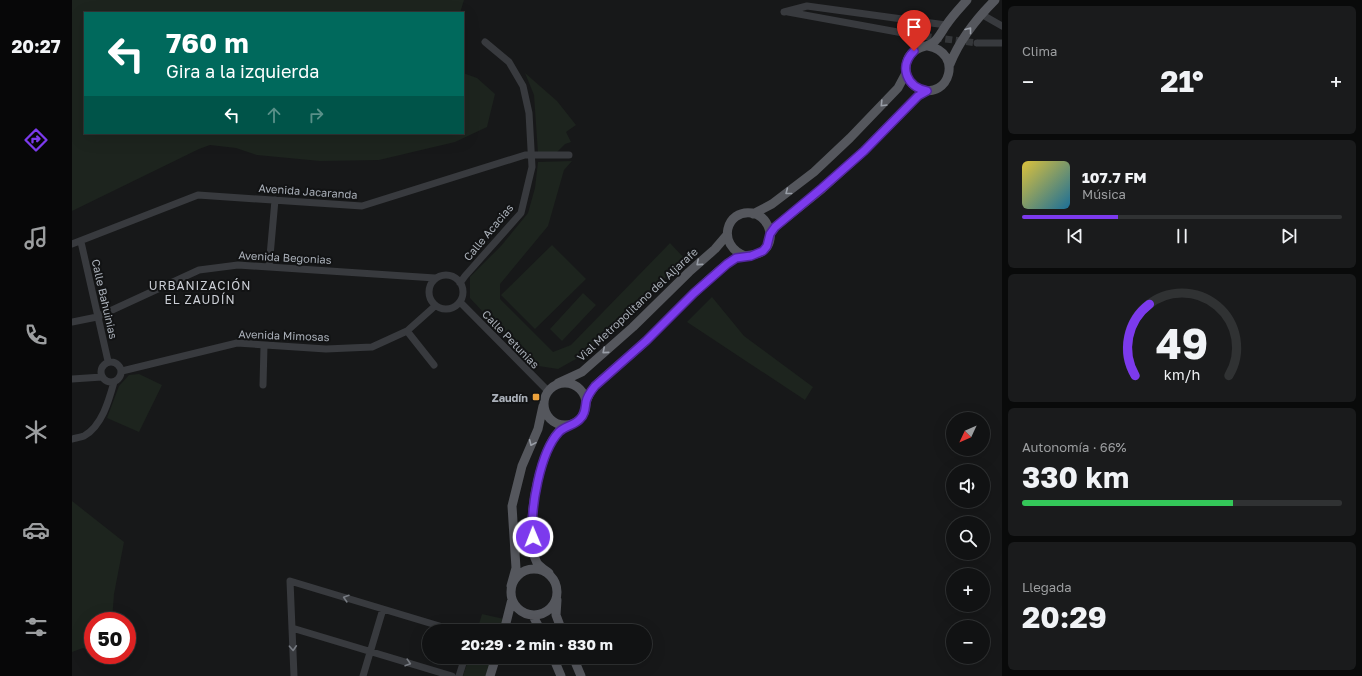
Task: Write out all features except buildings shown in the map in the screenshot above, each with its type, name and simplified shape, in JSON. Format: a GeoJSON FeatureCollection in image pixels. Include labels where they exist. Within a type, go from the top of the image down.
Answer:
{"type":"FeatureCollection","features":[{"type":"Feature","properties":{"kind":"main road","name":"Vial Metropolitano del Aljarafe"},"geometry":{"type":"LineString","coordinates":[[548,391],[558,383],[582,372],[633,326],[689,272],[715,250],[727,235],[730,223],[735,218],[740,215],[753,214],[772,204],[814,172],[850,138],[898,88],[906,73],[907,61],[910,55],[920,47],[928,46],[935,41],[967,0]]}},
{"type":"Feature","properties":{"kind":"main road"},"geometry":{"type":"LineString","coordinates":[[770,234],[775,227],[864,151],[918,96],[927,91],[935,90],[945,82],[949,75],[950,64],[957,45],[981,14],[995,0]]}},
{"type":"Feature","properties":{"kind":"main road"},"geometry":{"type":"LineString","coordinates":[[928,46],[936,48],[942,52],[950,64]]}},
{"type":"Feature","properties":{"kind":"main road"},"geometry":{"type":"LineString","coordinates":[[906,73],[913,85],[927,91]]}},
{"type":"Feature","properties":{"kind":"main road"},"geometry":{"type":"LineString","coordinates":[[559,624],[556,615],[558,591],[556,582],[549,573],[538,564],[534,552],[532,526],[534,498],[540,472],[550,446],[560,431],[580,419],[584,413],[586,402],[590,393],[595,386],[646,341],[694,293],[736,258],[757,254],[763,251],[770,240],[770,234],[765,221],[760,216],[753,214]]}},
{"type":"Feature","properties":{"kind":"main road"},"geometry":{"type":"LineString","coordinates":[[727,235],[732,249],[745,256]]}},
{"type":"Feature","properties":{"kind":"main road"},"geometry":{"type":"LineString","coordinates":[[558,383],[568,382],[574,384],[580,389],[586,402]]}},
{"type":"Feature","properties":{"kind":"main road"},"geometry":{"type":"LineString","coordinates":[[505,624],[512,599],[511,586],[516,568],[512,506],[522,466],[538,429],[544,406],[545,394],[548,391]]}},
{"type":"Feature","properties":{"kind":"main road"},"geometry":{"type":"LineString","coordinates":[[544,406],[550,419],[562,425],[570,425]]}},
{"type":"Feature","properties":{"kind":"main road"},"geometry":{"type":"LineString","coordinates":[[511,586],[517,576],[528,569],[541,569],[549,573]]}},
{"type":"Feature","properties":{"kind":"main road"},"geometry":{"type":"LineString","coordinates":[[512,599],[518,609],[525,614],[533,616],[539,616],[548,611],[557,600]]}},
{"type":"Feature","properties":{"kind":"main road"},"geometry":{"type":"LineString","coordinates":[[506,621],[518,609]]}},
{"type":"Feature","properties":{"kind":"main road"},"geometry":{"type":"LineString","coordinates":[[533,616],[537,624]]}},
{"type":"Feature","properties":{"kind":"main road"},"geometry":{"type":"LineString","coordinates":[[490,676],[494,664]]}},
{"type":"Feature","properties":{"kind":"main road"},"geometry":{"type":"LineString","coordinates":[[556,664],[561,676]]}},
{"type":"Feature","properties":{"kind":"main road"},"geometry":{"type":"LineString","coordinates":[[576,664],[581,676]]}},
{"type":"Feature","properties":{"kind":"street"},"geometry":{"type":"LineString","coordinates":[[914,35],[784,12],[807,6],[946,25]]}},
{"type":"Feature","properties":{"kind":"street"},"geometry":{"type":"LineString","coordinates":[[981,14],[1002,26]]}},
{"type":"Feature","properties":{"kind":"street","name":"Calle Acacias"},"geometry":{"type":"LineString","coordinates":[[460,283],[521,213],[530,179],[532,155],[529,113],[523,86],[509,62],[485,42]]}},
{"type":"Feature","properties":{"kind":"street"},"geometry":{"type":"LineString","coordinates":[[977,43],[1002,43]]}},
{"type":"Feature","properties":{"kind":"street","name":"Avenida Jacaranda"},"geometry":{"type":"LineString","coordinates":[[72,244],[81,242],[198,195],[362,206],[525,155],[569,155]]}},
{"type":"Feature","properties":{"kind":"street"},"geometry":{"type":"LineString","coordinates":[[269,267],[275,200]]}},
{"type":"Feature","properties":{"kind":"street","name":"Calle Bahuinias"},"geometry":{"type":"LineString","coordinates":[[81,242],[108,362]]}},
{"type":"Feature","properties":{"kind":"street","name":"Avenida Begonias"},"geometry":{"type":"LineString","coordinates":[[72,322],[97,317],[199,270],[238,265],[435,278]]}},
{"type":"Feature","properties":{"kind":"street"},"geometry":{"type":"LineString","coordinates":[[445,275],[451,276],[460,283],[463,291],[460,302],[453,308],[447,310],[435,306],[430,300],[428,294],[429,288],[435,278],[445,275]]}},
{"type":"Feature","properties":{"kind":"street","name":"Calle Petunias"},"geometry":{"type":"LineString","coordinates":[[460,302],[548,391]]}},
{"type":"Feature","properties":{"kind":"street","name":"Avenida Mimosas"},"geometry":{"type":"LineString","coordinates":[[122,371],[237,343],[326,349],[372,347],[407,331],[435,306]]}},
{"type":"Feature","properties":{"kind":"street"},"geometry":{"type":"LineString","coordinates":[[407,331],[434,366]]}},
{"type":"Feature","properties":{"kind":"street"},"geometry":{"type":"LineString","coordinates":[[263,385],[264,346]]}},
{"type":"Feature","properties":{"kind":"street"},"geometry":{"type":"LineString","coordinates":[[72,439],[84,436],[94,427],[109,400],[114,382],[120,378],[122,371],[117,363],[108,362],[101,368],[102,377]]}},
{"type":"Feature","properties":{"kind":"street"},"geometry":{"type":"LineString","coordinates":[[72,379],[102,377],[107,381],[114,382]]}},
{"type":"Feature","properties":{"kind":"street"},"geometry":{"type":"LineString","coordinates":[[294,676],[290,581],[433,624]]}},
{"type":"Feature","properties":{"kind":"street"},"geometry":{"type":"LineString","coordinates":[[363,676],[383,609]]}},
{"type":"Feature","properties":{"kind":"street"},"geometry":{"type":"LineString","coordinates":[[292,628],[452,676]]}},
{"type":"Feature","properties":{"kind":"street"},"geometry":{"type":"LineString","coordinates":[[459,676],[463,664]]}},
{"type":"Feature","properties":{"kind":"shaded area"},"geometry":{"type":"Polygon","coordinates":[[[72,0],[464,0],[460,12],[84,12],[84,134],[464,134],[464,73],[477,78],[495,94],[487,127],[455,142],[379,160],[320,161],[257,155],[236,148],[210,145],[72,211],[72,0]]]}},
{"type":"Feature","properties":{"kind":"shaded area"},"geometry":{"type":"Polygon","coordinates":[[[525,73],[557,101],[576,125],[566,132],[571,142],[565,144],[557,152],[538,153],[534,95],[525,73]]]}},
{"type":"Feature","properties":{"kind":"shaded area"},"geometry":{"type":"Polygon","coordinates":[[[572,161],[564,170],[548,226],[500,284],[500,299],[553,352],[571,345],[670,243],[685,259],[583,355],[558,369],[532,365],[470,298],[470,277],[501,246],[528,213],[535,188],[538,162],[572,161]]]}},
{"type":"Feature","properties":{"kind":"shaded area"},"geometry":{"type":"Polygon","coordinates":[[[552,245],[586,279],[535,329],[501,295],[552,245]]]}},
{"type":"Feature","properties":{"kind":"shaded area"},"geometry":{"type":"Polygon","coordinates":[[[583,293],[596,305],[562,341],[550,329],[583,293]]]}},
{"type":"Feature","properties":{"kind":"shaded area"},"geometry":{"type":"Polygon","coordinates":[[[712,297],[744,336],[813,387],[805,400],[687,322],[712,297]]]}},
{"type":"Feature","properties":{"kind":"shaded area"},"geometry":{"type":"Polygon","coordinates":[[[139,374],[162,385],[139,432],[107,418],[119,386],[129,375],[139,374]]]}},
{"type":"Feature","properties":{"kind":"shaded area"},"geometry":{"type":"Polygon","coordinates":[[[72,501],[124,542],[114,594],[113,612],[84,612],[84,648],[72,652],[72,501]]]}},
{"type":"Feature","properties":{"kind":"shaded area"},"geometry":{"type":"Polygon","coordinates":[[[482,614],[504,619],[503,624],[479,624],[482,614]]]}},
{"type":"Feature","properties":{"kind":"shaded area"},"geometry":{"type":"Polygon","coordinates":[[[467,664],[491,664],[487,676],[463,676],[467,664]]]}},
{"type":"Feature","properties":{"kind":"tunnel"},"geometry":{"type":"LineString","coordinates":[[914,35],[977,43]]}},
{"type":"Feature","properties":{"kind":"place","name":"Zaudín"},"geometry":{"type":"Point","coordinates":[536,397]}},
{"type":"Feature","properties":{"kind":"district","name":"URBANIZACIÓN EL ZAUDÍN"},"geometry":{"type":"Point","coordinates":[200,292]}},
{"type":"Feature","properties":{"kind":"route"},"geometry":{"type":"LineString","coordinates":[[533,537],[532,526],[534,498],[540,472],[554,438],[560,431],[580,419],[584,413],[586,402],[590,393],[595,386],[646,341],[694,293],[736,258],[751,256],[763,251],[767,246],[770,240],[770,234],[775,227],[834,178],[864,151],[918,96],[927,91],[913,85],[906,73],[907,61],[914,51]]}}]}
